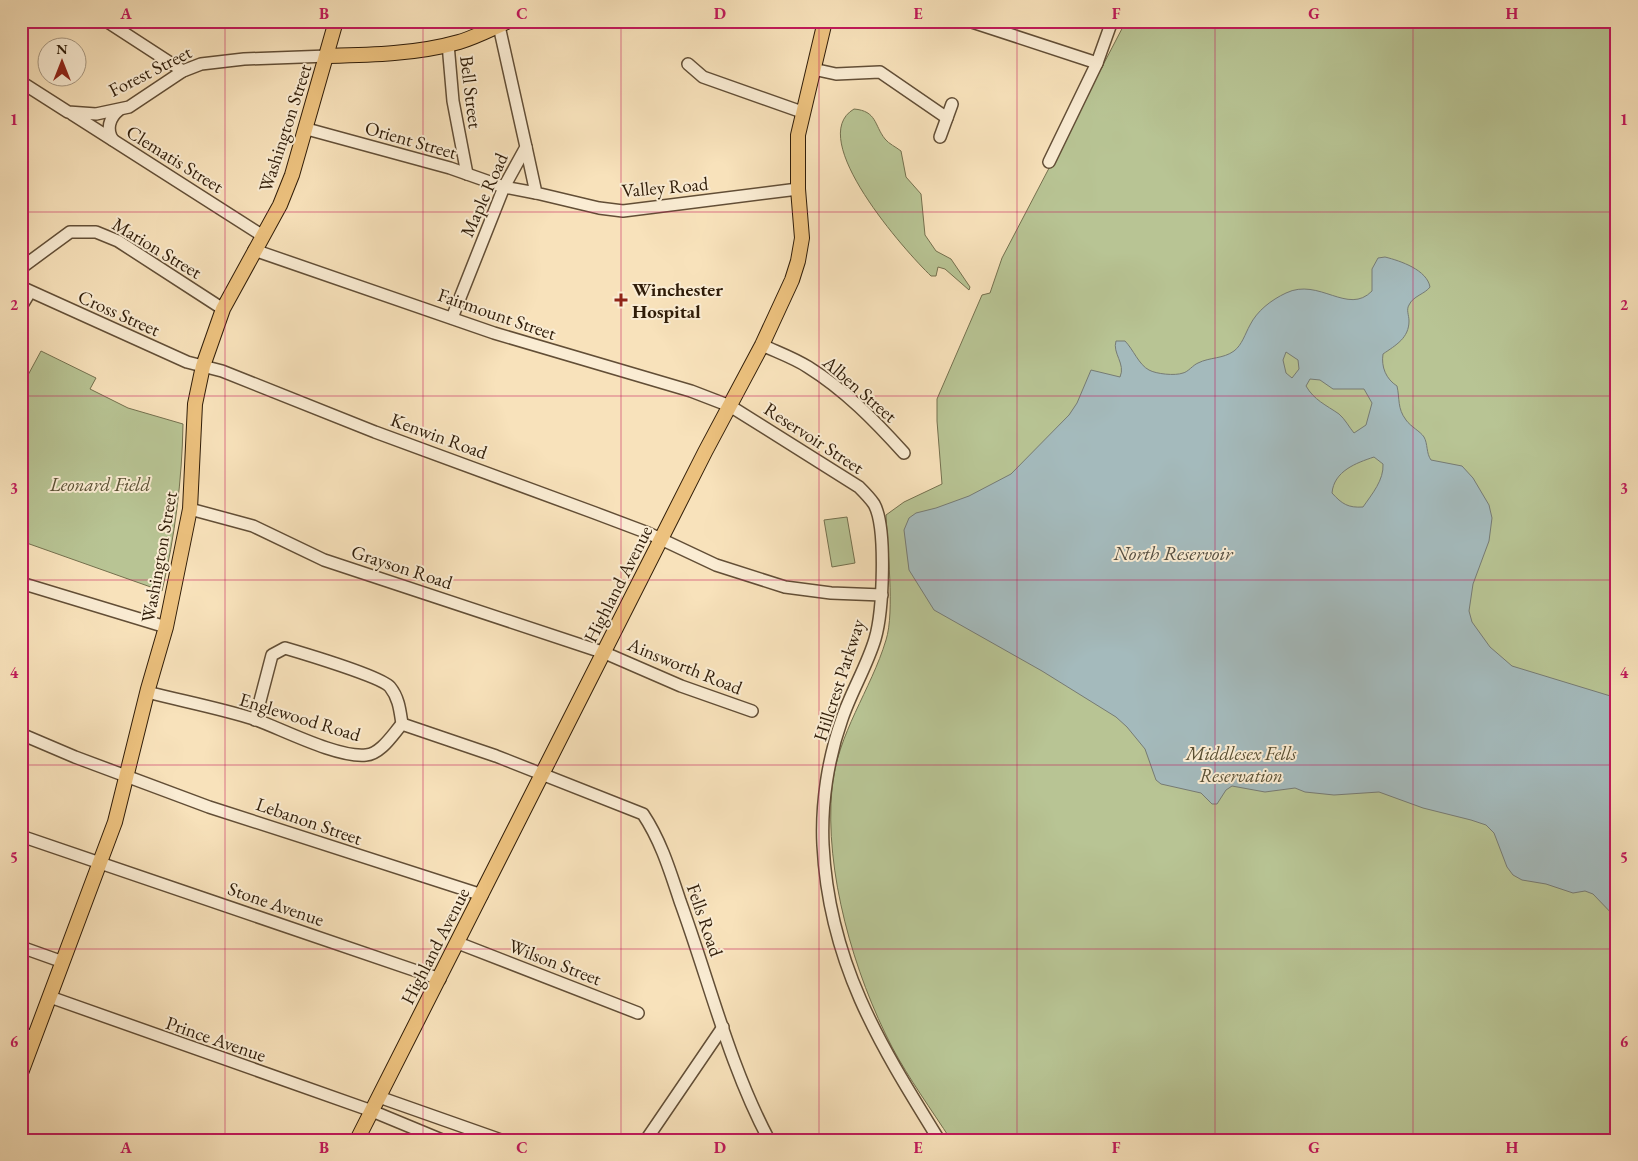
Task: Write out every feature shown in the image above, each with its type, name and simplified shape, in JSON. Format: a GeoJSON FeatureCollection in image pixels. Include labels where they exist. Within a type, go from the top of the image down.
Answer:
{"type":"FeatureCollection","features":[{"type":"Feature","properties":{"kind":"main road","name":"Washington Street"},"geometry":{"type":"LineString","coordinates":[[21,1073],[115,822],[147,692],[166,627],[190,509],[195,404],[203,366],[222,309],[263,236],[292,175],[328,56],[336,21]]}},
{"type":"Feature","properties":{"kind":"main road","name":"Highland Avenue"},"geometry":{"type":"LineString","coordinates":[[357,1140],[762,345],[792,280],[802,238],[798,189],[798,135],[825,21]]}},
{"type":"Feature","properties":{"kind":"main road","name":"Forest Street"},"geometry":{"type":"LineString","coordinates":[[328,56],[385,54],[448,44],[504,24]]}},
{"type":"Feature","properties":{"kind":"street"},"geometry":{"type":"LineString","coordinates":[[106,21],[182,71]]}},
{"type":"Feature","properties":{"kind":"street"},"geometry":{"type":"LineString","coordinates":[[969,21],[1097,63]]}},
{"type":"Feature","properties":{"kind":"street"},"geometry":{"type":"LineString","coordinates":[[1049,162],[1097,63],[1112,21]]}},
{"type":"Feature","properties":{"kind":"street","name":"Maple Road"},"geometry":{"type":"LineString","coordinates":[[452,318],[504,187],[526,147],[504,24]]}},
{"type":"Feature","properties":{"kind":"street","name":"Bell Street"},"geometry":{"type":"LineString","coordinates":[[448,44],[454,101],[467,174]]}},
{"type":"Feature","properties":{"kind":"street","name":"Forest Street"},"geometry":{"type":"LineString","coordinates":[[21,82],[68,112],[96,114],[119,110],[137,102],[182,71],[213,62],[328,56]]}},
{"type":"Feature","properties":{"kind":"street"},"geometry":{"type":"LineString","coordinates":[[688,64],[703,77],[802,112]]}},
{"type":"Feature","properties":{"kind":"street"},"geometry":{"type":"LineString","coordinates":[[813,68],[836,74],[880,72],[947,118]]}},
{"type":"Feature","properties":{"kind":"street"},"geometry":{"type":"LineString","coordinates":[[940,137],[952,104]]}},
{"type":"Feature","properties":{"kind":"street"},"geometry":{"type":"LineString","coordinates":[[113,140],[110,135],[109,125],[112,117],[119,110]]}},
{"type":"Feature","properties":{"kind":"street","name":"Clematis Street"},"geometry":{"type":"LineString","coordinates":[[68,112],[263,236]]}},
{"type":"Feature","properties":{"kind":"street","name":"Orient Street"},"geometry":{"type":"LineString","coordinates":[[306,129],[467,174],[504,187]]}},
{"type":"Feature","properties":{"kind":"street"},"geometry":{"type":"LineString","coordinates":[[526,147],[536,193]]}},
{"type":"Feature","properties":{"kind":"street","name":"Valley Road"},"geometry":{"type":"LineString","coordinates":[[504,187],[599,208],[623,211],[798,189]]}},
{"type":"Feature","properties":{"kind":"street","name":"Marion Street"},"geometry":{"type":"LineString","coordinates":[[21,268],[70,232],[96,232],[118,241],[222,309]]}},
{"type":"Feature","properties":{"kind":"street","name":"Fairmount Street"},"geometry":{"type":"LineString","coordinates":[[254,250],[566,356],[691,391],[730,406]]}},
{"type":"Feature","properties":{"kind":"street"},"geometry":{"type":"LineString","coordinates":[[21,307],[26,290]]}},
{"type":"Feature","properties":{"kind":"street","name":"Cross Street"},"geometry":{"type":"LineString","coordinates":[[26,290],[186,362],[203,366]]}},
{"type":"Feature","properties":{"kind":"street","name":"Alben Street"},"geometry":{"type":"LineString","coordinates":[[762,345],[807,366],[842,391],[871,417],[904,453]]}},
{"type":"Feature","properties":{"kind":"street","name":"Kenwin Road"},"geometry":{"type":"LineString","coordinates":[[203,366],[222,371],[662,540],[716,565],[785,587],[831,593],[882,595]]}},
{"type":"Feature","properties":{"kind":"street","name":"Reservoir Street"},"geometry":{"type":"LineString","coordinates":[[730,406],[859,487],[874,505]]}},
{"type":"Feature","properties":{"kind":"street","name":"Hillcrest Parkway"},"geometry":{"type":"LineString","coordinates":[[874,505],[881,535],[882,595],[875,638],[842,720],[824,797],[823,844],[826,885],[835,930],[851,979],[869,1022],[897,1072],[940,1140]]}},
{"type":"Feature","properties":{"kind":"street","name":"Grayson Road"},"geometry":{"type":"LineString","coordinates":[[190,509],[253,526],[324,560],[605,652]]}},
{"type":"Feature","properties":{"kind":"street"},"geometry":{"type":"LineString","coordinates":[[21,583],[166,627]]}},
{"type":"Feature","properties":{"kind":"street"},"geometry":{"type":"LineString","coordinates":[[255,720],[272,656],[286,648],[322,659],[389,686],[398,702],[402,724],[543,774]]}},
{"type":"Feature","properties":{"kind":"street","name":"Ainsworth Road"},"geometry":{"type":"LineString","coordinates":[[605,652],[681,686],[752,711]]}},
{"type":"Feature","properties":{"kind":"street","name":"Englewood Road"},"geometry":{"type":"LineString","coordinates":[[147,692],[255,720],[280,732],[350,754],[367,755],[384,745],[402,724]]}},
{"type":"Feature","properties":{"kind":"street","name":"Lebanon Street"},"geometry":{"type":"LineString","coordinates":[[21,734],[209,807],[482,895]]}},
{"type":"Feature","properties":{"kind":"street","name":"Fells Road"},"geometry":{"type":"LineString","coordinates":[[543,774],[643,814],[654,832],[664,857],[723,1027],[748,1093],[770,1140]]}},
{"type":"Feature","properties":{"kind":"street","name":"Stone Avenue"},"geometry":{"type":"LineString","coordinates":[[21,836],[440,979]]}},
{"type":"Feature","properties":{"kind":"street","name":"Wilson Street"},"geometry":{"type":"LineString","coordinates":[[458,943],[638,1014]]}},
{"type":"Feature","properties":{"kind":"street"},"geometry":{"type":"LineString","coordinates":[[21,946],[63,962]]}},
{"type":"Feature","properties":{"kind":"street","name":"Prince Avenue"},"geometry":{"type":"LineString","coordinates":[[50,997],[372,1111],[442,1140]]}},
{"type":"Feature","properties":{"kind":"street"},"geometry":{"type":"LineString","coordinates":[[646,1140],[723,1027]]}},
{"type":"Feature","properties":{"kind":"street"},"geometry":{"type":"LineString","coordinates":[[21,1033],[35,1038]]}},
{"type":"Feature","properties":{"kind":"street"},"geometry":{"type":"LineString","coordinates":[[379,1097],[501,1140]]}},
{"type":"Feature","properties":{"kind":"green space","name":"Middlesex Fells Reservation"},"geometry":{"type":"Polygon","coordinates":[[[1126,21],[1617,21],[1617,1140],[951,1140],[906,1071],[878,1018],[854,955],[845,921],[837,887],[831,820],[832,788],[840,749],[880,658],[889,628],[890,579],[886,515],[904,502],[942,484],[937,399],[982,295],[990,293],[1002,258],[1126,21]]]}},
{"type":"Feature","properties":{"kind":"green space"},"geometry":{"type":"Polygon","coordinates":[[[854,109],[861,110],[871,116],[885,139],[901,151],[906,177],[921,194],[925,235],[936,251],[951,259],[970,287],[969,290],[945,269],[938,267],[936,276],[931,276],[901,244],[864,194],[850,168],[841,144],[842,124],[854,109]]]}},
{"type":"Feature","properties":{"kind":"green space","name":"Leonard Field"},"geometry":{"type":"Polygon","coordinates":[[[41,351],[96,378],[90,389],[128,408],[183,424],[177,508],[171,550],[162,591],[21,541],[21,388],[41,351]]]}},
{"type":"Feature","properties":{"kind":"green space"},"geometry":{"type":"Polygon","coordinates":[[[847,517],[855,563],[832,567],[824,520],[847,517]]]}},
{"type":"Feature","properties":{"kind":"water","name":"North Reservoir"},"geometry":{"type":"Polygon","coordinates":[[[1385,257],[1412,267],[1424,276],[1430,287],[1413,299],[1409,305],[1409,321],[1404,337],[1383,354],[1385,372],[1397,386],[1403,416],[1424,437],[1431,460],[1462,466],[1473,478],[1489,505],[1492,518],[1489,541],[1473,584],[1469,611],[1472,622],[1490,647],[1512,666],[1617,698],[1617,919],[1593,894],[1585,891],[1573,893],[1546,884],[1522,880],[1513,875],[1507,867],[1494,833],[1486,825],[1423,808],[1379,792],[1334,795],[1305,792],[1295,788],[1265,792],[1232,786],[1226,790],[1217,804],[1212,804],[1201,793],[1161,784],[1156,780],[1145,749],[1116,717],[1042,671],[934,610],[909,570],[904,530],[909,518],[916,513],[969,496],[1011,474],[1069,415],[1077,403],[1091,370],[1120,377],[1121,368],[1115,345],[1116,341],[1125,341],[1145,368],[1149,370],[1166,374],[1183,373],[1198,363],[1225,355],[1237,349],[1253,320],[1270,303],[1286,293],[1298,289],[1310,289],[1353,300],[1363,298],[1372,291],[1372,269],[1378,258],[1385,257]],[[1286,352],[1283,360],[1286,373],[1292,378],[1299,369],[1298,360],[1286,352]],[[1310,379],[1306,386],[1317,399],[1339,414],[1354,433],[1366,425],[1372,403],[1364,389],[1333,389],[1320,380],[1310,379]],[[1374,457],[1353,465],[1337,479],[1332,493],[1346,504],[1353,507],[1363,507],[1374,492],[1382,476],[1383,464],[1374,457]]]}},
{"type":"Feature","properties":{"kind":"place","name":"Winchester Hospital"},"geometry":{"type":"Point","coordinates":[621,300]}}]}
